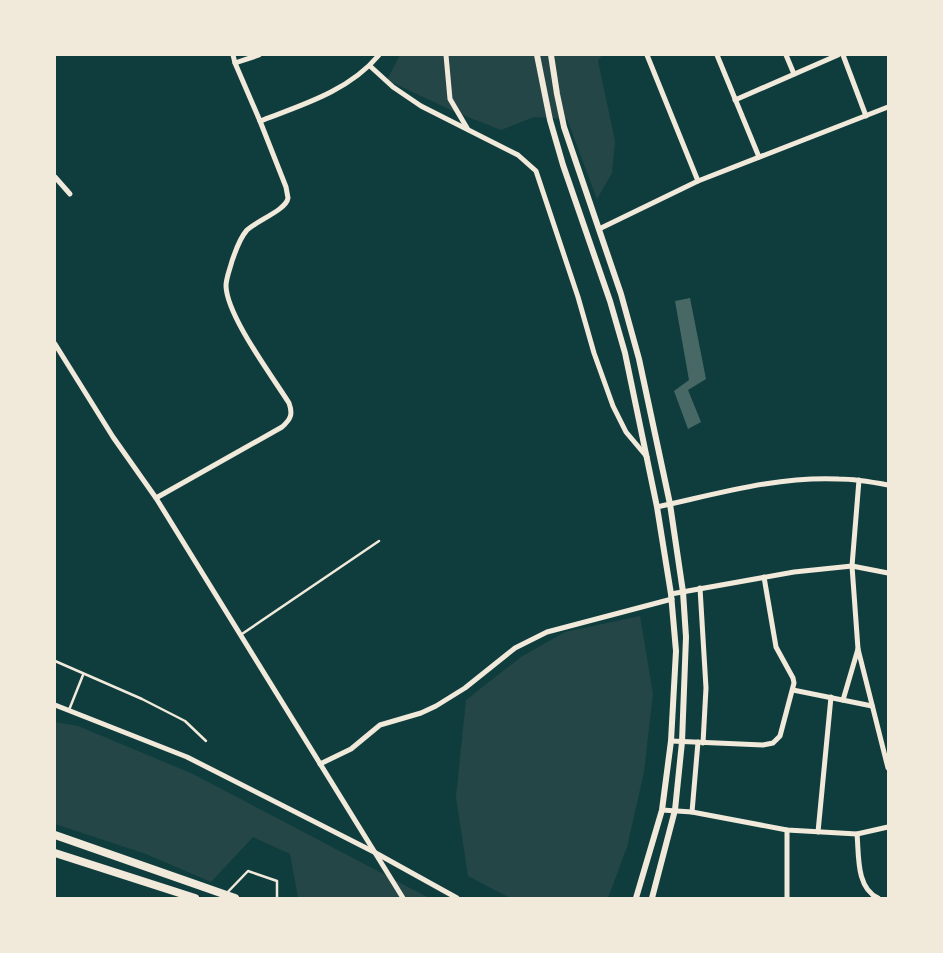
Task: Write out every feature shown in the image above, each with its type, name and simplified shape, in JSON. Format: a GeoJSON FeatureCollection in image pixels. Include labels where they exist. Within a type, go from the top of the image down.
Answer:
{"type":"FeatureCollection","features":[{"type":"Feature","properties":{"kind":"main road"},"geometry":{"type":"LineString","coordinates":[[55,835],[224,896],[235,898]]}},
{"type":"Feature","properties":{"kind":"main road"},"geometry":{"type":"LineString","coordinates":[[55,852],[195,898]]}},
{"type":"Feature","properties":{"kind":"street"},"geometry":{"type":"LineString","coordinates":[[156,498],[282,427],[290,420],[292,415],[289,403],[239,324],[227,295],[226,284],[230,269],[236,248],[244,234],[258,220],[284,206],[288,198],[286,187],[233,55]]}},
{"type":"Feature","properties":{"kind":"street"},"geometry":{"type":"LineString","coordinates":[[235,62],[259,55]]}},
{"type":"Feature","properties":{"kind":"street"},"geometry":{"type":"LineString","coordinates":[[260,121],[324,97],[370,66],[379,55]]}},
{"type":"Feature","properties":{"kind":"street"},"geometry":{"type":"LineString","coordinates":[[446,55],[450,98],[467,128]]}},
{"type":"Feature","properties":{"kind":"street"},"geometry":{"type":"LineString","coordinates":[[537,55],[543,95],[552,129],[610,301],[625,353],[657,507],[671,596],[676,651],[671,742],[662,810],[636,898]]}},
{"type":"Feature","properties":{"kind":"street"},"geometry":{"type":"LineString","coordinates":[[551,55],[564,127],[621,294],[639,359],[670,504],[683,592],[686,637],[682,742],[675,810],[652,898]]}},
{"type":"Feature","properties":{"kind":"street"},"geometry":{"type":"LineString","coordinates":[[647,55],[698,181]]}},
{"type":"Feature","properties":{"kind":"street"},"geometry":{"type":"LineString","coordinates":[[717,55],[759,156]]}},
{"type":"Feature","properties":{"kind":"street"},"geometry":{"type":"LineString","coordinates":[[786,55],[794,74]]}},
{"type":"Feature","properties":{"kind":"street"},"geometry":{"type":"LineString","coordinates":[[735,100],[838,55]]}},
{"type":"Feature","properties":{"kind":"street"},"geometry":{"type":"LineString","coordinates":[[843,55],[866,116]]}},
{"type":"Feature","properties":{"kind":"street"},"geometry":{"type":"LineString","coordinates":[[370,66],[393,87],[420,106],[518,155],[536,171],[578,297],[594,353],[613,406],[626,432],[647,458]]}},
{"type":"Feature","properties":{"kind":"street"},"geometry":{"type":"LineString","coordinates":[[599,229],[698,181],[888,107]]}},
{"type":"Feature","properties":{"kind":"street"},"geometry":{"type":"LineString","coordinates":[[55,176],[70,194]]}},
{"type":"Feature","properties":{"kind":"street"},"geometry":{"type":"LineString","coordinates":[[55,344],[113,437],[156,498],[403,898]]}},
{"type":"Feature","properties":{"kind":"street"},"geometry":{"type":"LineString","coordinates":[[657,507],[775,482],[812,479],[859,480],[888,485]]}},
{"type":"Feature","properties":{"kind":"street"},"geometry":{"type":"LineString","coordinates":[[859,480],[852,566],[858,649],[888,768]]}},
{"type":"Feature","properties":{"kind":"street"},"geometry":{"type":"LineString","coordinates":[[320,764],[351,748],[380,725],[436,706],[465,688],[515,648],[547,632],[700,588],[794,572],[852,566],[888,573]]}},
{"type":"Feature","properties":{"kind":"street"},"geometry":{"type":"LineString","coordinates":[[671,742],[763,745],[773,743],[779,739],[793,690],[793,678],[776,647],[764,577]]}},
{"type":"Feature","properties":{"kind":"street"},"geometry":{"type":"LineString","coordinates":[[692,812],[706,688],[700,588]]}},
{"type":"Feature","properties":{"kind":"street"},"geometry":{"type":"LineString","coordinates":[[843,700],[858,649]]}},
{"type":"Feature","properties":{"kind":"street"},"geometry":{"type":"LineString","coordinates":[[793,690],[872,706]]}},
{"type":"Feature","properties":{"kind":"street"},"geometry":{"type":"LineString","coordinates":[[818,832],[830,697]]}},
{"type":"Feature","properties":{"kind":"street"},"geometry":{"type":"LineString","coordinates":[[55,705],[187,757],[374,852],[457,898]]}},
{"type":"Feature","properties":{"kind":"street"},"geometry":{"type":"LineString","coordinates":[[662,810],[692,812],[787,830],[857,834],[888,827]]}},
{"type":"Feature","properties":{"kind":"street"},"geometry":{"type":"LineString","coordinates":[[787,830],[788,898]]}},
{"type":"Feature","properties":{"kind":"street"},"geometry":{"type":"LineString","coordinates":[[857,834],[864,885],[867,891],[878,898]]}},
{"type":"Feature","properties":{"kind":"lane"},"geometry":{"type":"LineString","coordinates":[[241,634],[379,542]]}},
{"type":"Feature","properties":{"kind":"lane"},"geometry":{"type":"LineString","coordinates":[[55,661],[142,699],[186,722],[206,741]]}},
{"type":"Feature","properties":{"kind":"lane"},"geometry":{"type":"LineString","coordinates":[[69,710],[83,674]]}},
{"type":"Feature","properties":{"kind":"lane"},"geometry":{"type":"LineString","coordinates":[[224,896],[248,871],[277,881],[277,898]]}},
{"type":"Feature","properties":{"kind":"shaded area"},"geometry":{"type":"Polygon","coordinates":[[[400,55],[602,55],[598,61],[615,141],[612,173],[597,199],[567,119],[534,117],[501,130],[453,111],[387,80],[400,55]]]}},
{"type":"Feature","properties":{"kind":"shaded area"},"geometry":{"type":"Polygon","coordinates":[[[640,616],[653,694],[644,772],[627,847],[608,898],[510,898],[468,876],[456,797],[466,700],[521,657],[565,632],[640,616]]]}},
{"type":"Feature","properties":{"kind":"shaded area"},"geometry":{"type":"Polygon","coordinates":[[[55,722],[78,726],[193,774],[429,898],[298,898],[290,854],[253,837],[211,882],[146,854],[55,824],[55,722]]]}},
{"type":"Feature","properties":{"kind":"building"},"geometry":{"type":"Polygon","coordinates":[[[690,298],[706,379],[688,390],[701,422],[688,429],[674,391],[689,380],[675,301],[690,298]]]}}]}
